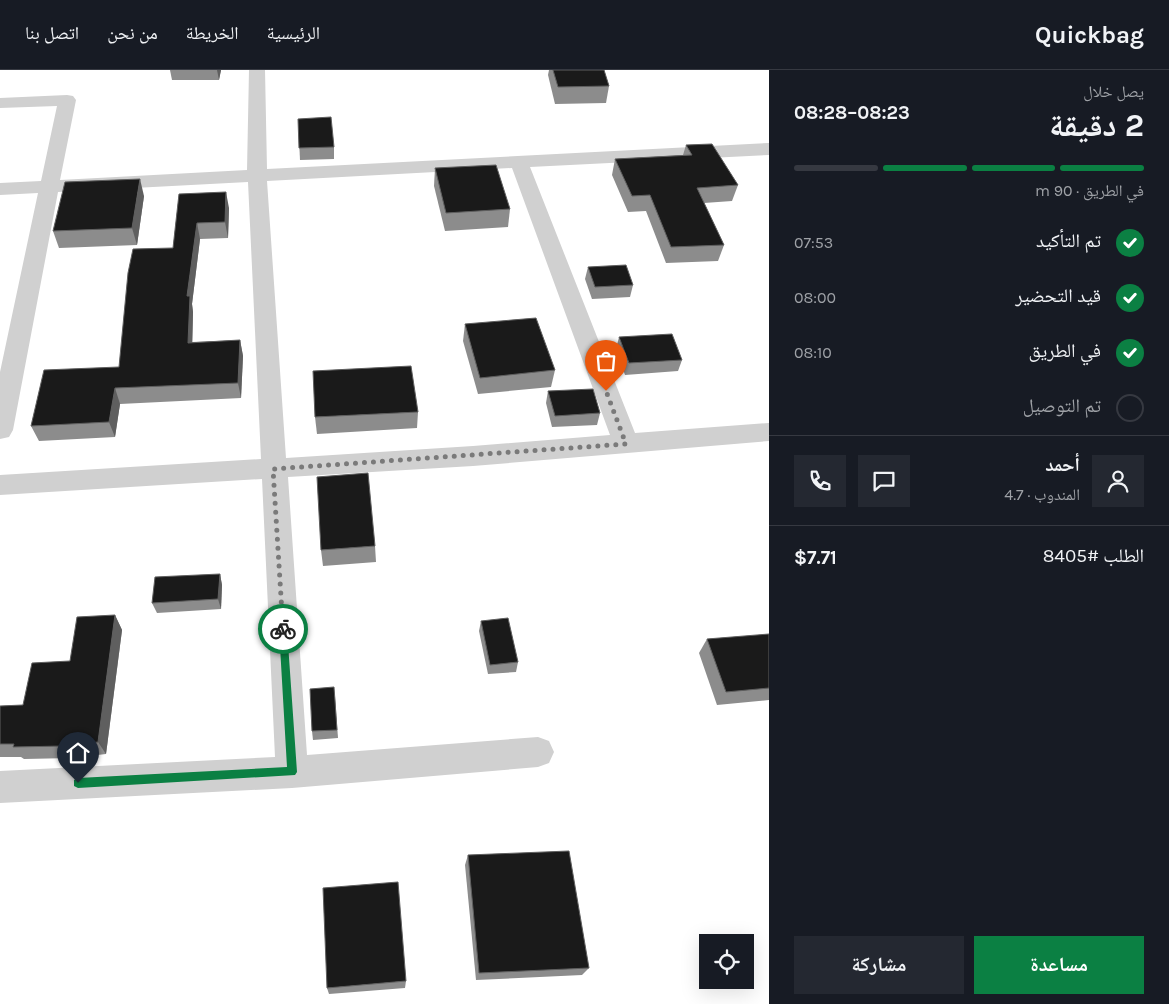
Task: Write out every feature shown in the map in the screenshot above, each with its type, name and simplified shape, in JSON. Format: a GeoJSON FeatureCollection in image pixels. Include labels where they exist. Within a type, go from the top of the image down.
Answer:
{"type":"FeatureCollection","features":[{"type":"Feature","properties":{"kind":"street"},"geometry":{"type":"LineString","coordinates":[[257,70],[257,175],[292,772]]}},
{"type":"Feature","properties":{"kind":"street"},"geometry":{"type":"LineString","coordinates":[[0,103],[67,100],[48,186],[0,430]]}},
{"type":"Feature","properties":{"kind":"street"},"geometry":{"type":"LineString","coordinates":[[0,189],[769,149]]}},
{"type":"Feature","properties":{"kind":"street"},"geometry":{"type":"LineString","coordinates":[[519,162],[626,444]]}},
{"type":"Feature","properties":{"kind":"street"},"geometry":{"type":"LineString","coordinates":[[0,485],[273,469],[769,432]]}},
{"type":"Feature","properties":{"kind":"street"},"geometry":{"type":"LineString","coordinates":[[0,787],[292,772],[538,752]]}},
{"type":"Feature","properties":{"kind":"building"},"geometry":{"type":"Polygon","coordinates":[[[553,70],[604,70],[609,86],[558,87],[553,70]]]}},
{"type":"Feature","properties":{"kind":"building"},"geometry":{"type":"Polygon","coordinates":[[[331,117],[334,147],[299,148],[298,119],[331,117]]]}},
{"type":"Feature","properties":{"kind":"building"},"geometry":{"type":"Polygon","coordinates":[[[712,144],[738,185],[697,188],[724,245],[671,247],[650,195],[632,196],[615,159],[692,155],[686,145],[712,144]]]}},
{"type":"Feature","properties":{"kind":"building"},"geometry":{"type":"Polygon","coordinates":[[[496,165],[510,209],[446,213],[435,168],[496,165]]]}},
{"type":"Feature","properties":{"kind":"building"},"geometry":{"type":"Polygon","coordinates":[[[140,179],[132,228],[53,231],[65,182],[140,179]]]}},
{"type":"Feature","properties":{"kind":"building"},"geometry":{"type":"Polygon","coordinates":[[[226,192],[225,222],[197,223],[187,296],[190,296],[188,343],[240,340],[238,383],[115,388],[109,422],[31,426],[44,370],[119,367],[128,273],[133,249],[173,248],[179,194],[226,192]]]}},
{"type":"Feature","properties":{"kind":"building"},"geometry":{"type":"Polygon","coordinates":[[[626,265],[633,285],[595,287],[588,267],[626,265]]]}},
{"type":"Feature","properties":{"kind":"building"},"geometry":{"type":"Polygon","coordinates":[[[536,318],[555,370],[480,378],[465,324],[536,318]]]}},
{"type":"Feature","properties":{"kind":"building"},"geometry":{"type":"Polygon","coordinates":[[[672,334],[682,360],[629,363],[619,337],[672,334]]]}},
{"type":"Feature","properties":{"kind":"building"},"geometry":{"type":"Polygon","coordinates":[[[411,366],[418,412],[315,417],[313,371],[411,366]]]}},
{"type":"Feature","properties":{"kind":"building"},"geometry":{"type":"Polygon","coordinates":[[[593,389],[600,413],[555,416],[548,391],[593,389]]]}},
{"type":"Feature","properties":{"kind":"building"},"geometry":{"type":"Polygon","coordinates":[[[368,473],[375,546],[321,550],[317,477],[368,473]]]}},
{"type":"Feature","properties":{"kind":"building"},"geometry":{"type":"Polygon","coordinates":[[[220,574],[218,599],[152,603],[155,577],[220,574]]]}},
{"type":"Feature","properties":{"kind":"building"},"geometry":{"type":"Polygon","coordinates":[[[115,615],[98,742],[63,746],[13,747],[14,744],[0,744],[0,706],[23,705],[32,663],[70,661],[77,617],[115,615]]]}},
{"type":"Feature","properties":{"kind":"building"},"geometry":{"type":"Polygon","coordinates":[[[508,618],[518,662],[490,665],[481,621],[508,618]]]}},
{"type":"Feature","properties":{"kind":"building"},"geometry":{"type":"Polygon","coordinates":[[[769,634],[769,688],[726,692],[707,639],[769,634]]]}},
{"type":"Feature","properties":{"kind":"building"},"geometry":{"type":"Polygon","coordinates":[[[334,687],[337,730],[312,731],[310,689],[334,687]]]}},
{"type":"Feature","properties":{"kind":"building"},"geometry":{"type":"Polygon","coordinates":[[[569,851],[589,968],[479,973],[468,855],[569,851]]]}},
{"type":"Feature","properties":{"kind":"building"},"geometry":{"type":"Polygon","coordinates":[[[398,882],[406,981],[327,988],[323,888],[398,882]]]}},
{"type":"Feature","properties":{"kind":"way so far"},"geometry":{"type":"LineString","coordinates":[[283,629],[273,469],[626,444],[606,391]]}},
{"type":"Feature","properties":{"kind":"route"},"geometry":{"type":"LineString","coordinates":[[78,783],[292,772],[283,629]]}}]}
